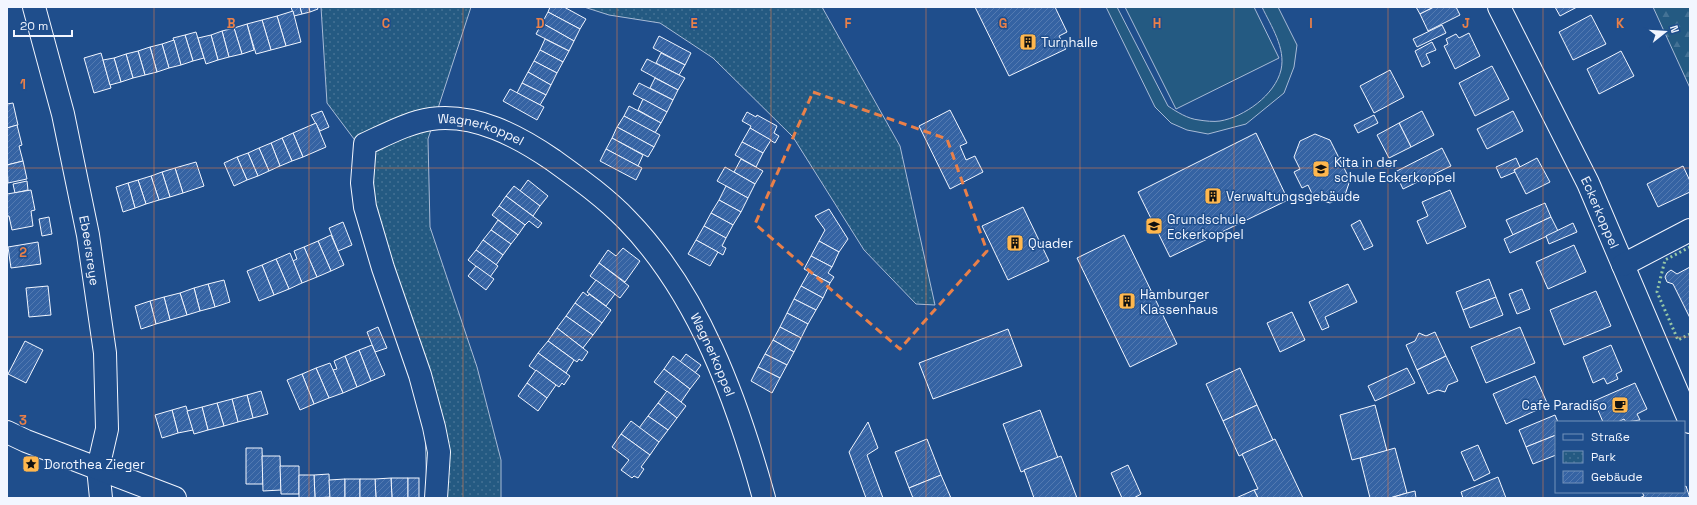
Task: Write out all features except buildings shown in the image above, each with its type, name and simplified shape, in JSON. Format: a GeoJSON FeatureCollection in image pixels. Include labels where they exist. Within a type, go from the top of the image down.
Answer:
{"type":"FeatureCollection","features":[{"type":"Feature","properties":{"kind":"street","name":"Ebeersreye"},"geometry":{"type":"LineString","coordinates":[[34,7],[65,122],[88,235],[105,353],[107,429],[98,468],[102,498]]}},
{"type":"Feature","properties":{"kind":"street","name":"Eckerkoppel"},"geometry":{"type":"LineString","coordinates":[[1500,7],[1588,183],[1690,422]]}},
{"type":"Feature","properties":{"kind":"street","name":"Wagnerkoppel"},"geometry":{"type":"LineString","coordinates":[[436,498],[439,452],[434,427],[420,375],[383,268],[365,207],[362,183],[365,144],[397,130],[431,119],[467,120],[502,131],[536,148],[574,175],[627,219],[663,264],[691,308],[724,377],[750,448],[764,498]]}},
{"type":"Feature","properties":{"kind":"street"},"geometry":{"type":"LineString","coordinates":[[1623,265],[1690,230]]}},
{"type":"Feature","properties":{"kind":"street"},"geometry":{"type":"LineString","coordinates":[[7,432],[26,441],[175,498]]}},
{"type":"Feature","properties":{"kind":"highlighted area"},"geometry":{"type":"Polygon","coordinates":[[[813,92],[947,139],[987,251],[900,349],[755,224],[813,92]]]}},
{"type":"Feature","properties":{"kind":"green space"},"geometry":{"type":"Polygon","coordinates":[[[321,7],[471,7],[428,139],[430,227],[477,367],[501,460],[501,498],[427,498],[425,428],[357,143],[327,103],[321,7]]]}},
{"type":"Feature","properties":{"kind":"green space"},"geometry":{"type":"Polygon","coordinates":[[[584,7],[822,7],[900,146],[935,305],[916,304],[864,250],[793,137],[713,58],[660,23],[609,15],[584,7]]]}},
{"type":"Feature","properties":{"kind":"green space"},"geometry":{"type":"Polygon","coordinates":[[[1106,7],[1117,7],[1168,106],[1191,118],[1204,121],[1220,121],[1229,119],[1248,110],[1265,96],[1278,79],[1282,62],[1280,45],[1262,7],[1278,7],[1297,45],[1294,67],[1284,93],[1246,124],[1208,134],[1187,130],[1171,123],[1155,107],[1106,7]]]}},
{"type":"Feature","properties":{"kind":"green space"},"geometry":{"type":"Polygon","coordinates":[[[1125,7],[1254,7],[1279,58],[1176,109],[1125,7]]]}},
{"type":"Feature","properties":{"kind":"green space"},"geometry":{"type":"Polygon","coordinates":[[[1653,7],[1690,7],[1690,88],[1653,7]]]}},
{"type":"Feature","properties":{"kind":"hedge"},"geometry":{"type":"LineString","coordinates":[[1690,247],[1665,260],[1657,292],[1678,340],[1690,334]]}},
{"type":"Feature","properties":{"kind":"place","name":"Turnhalle"},"geometry":{"type":"Point","coordinates":[1028,42]}},
{"type":"Feature","properties":{"kind":"place","name":"Kita in der schule Eckerkoppel"},"geometry":{"type":"Point","coordinates":[1321,169]}},
{"type":"Feature","properties":{"kind":"place","name":"Verwaltungsgebäude"},"geometry":{"type":"Point","coordinates":[1213,196]}},
{"type":"Feature","properties":{"kind":"place","name":"Grundschule Eckerkoppel"},"geometry":{"type":"Point","coordinates":[1154,226]}},
{"type":"Feature","properties":{"kind":"place","name":"Quader"},"geometry":{"type":"Point","coordinates":[1015,243]}},
{"type":"Feature","properties":{"kind":"place","name":"Hamburger Klassenhaus"},"geometry":{"type":"Point","coordinates":[1127,301]}},
{"type":"Feature","properties":{"kind":"place","name":"Cafe Paradiso"},"geometry":{"type":"Point","coordinates":[1620,405]}},
{"type":"Feature","properties":{"kind":"place","name":"Dorothea Zieger"},"geometry":{"type":"Point","coordinates":[31,464]}}]}
